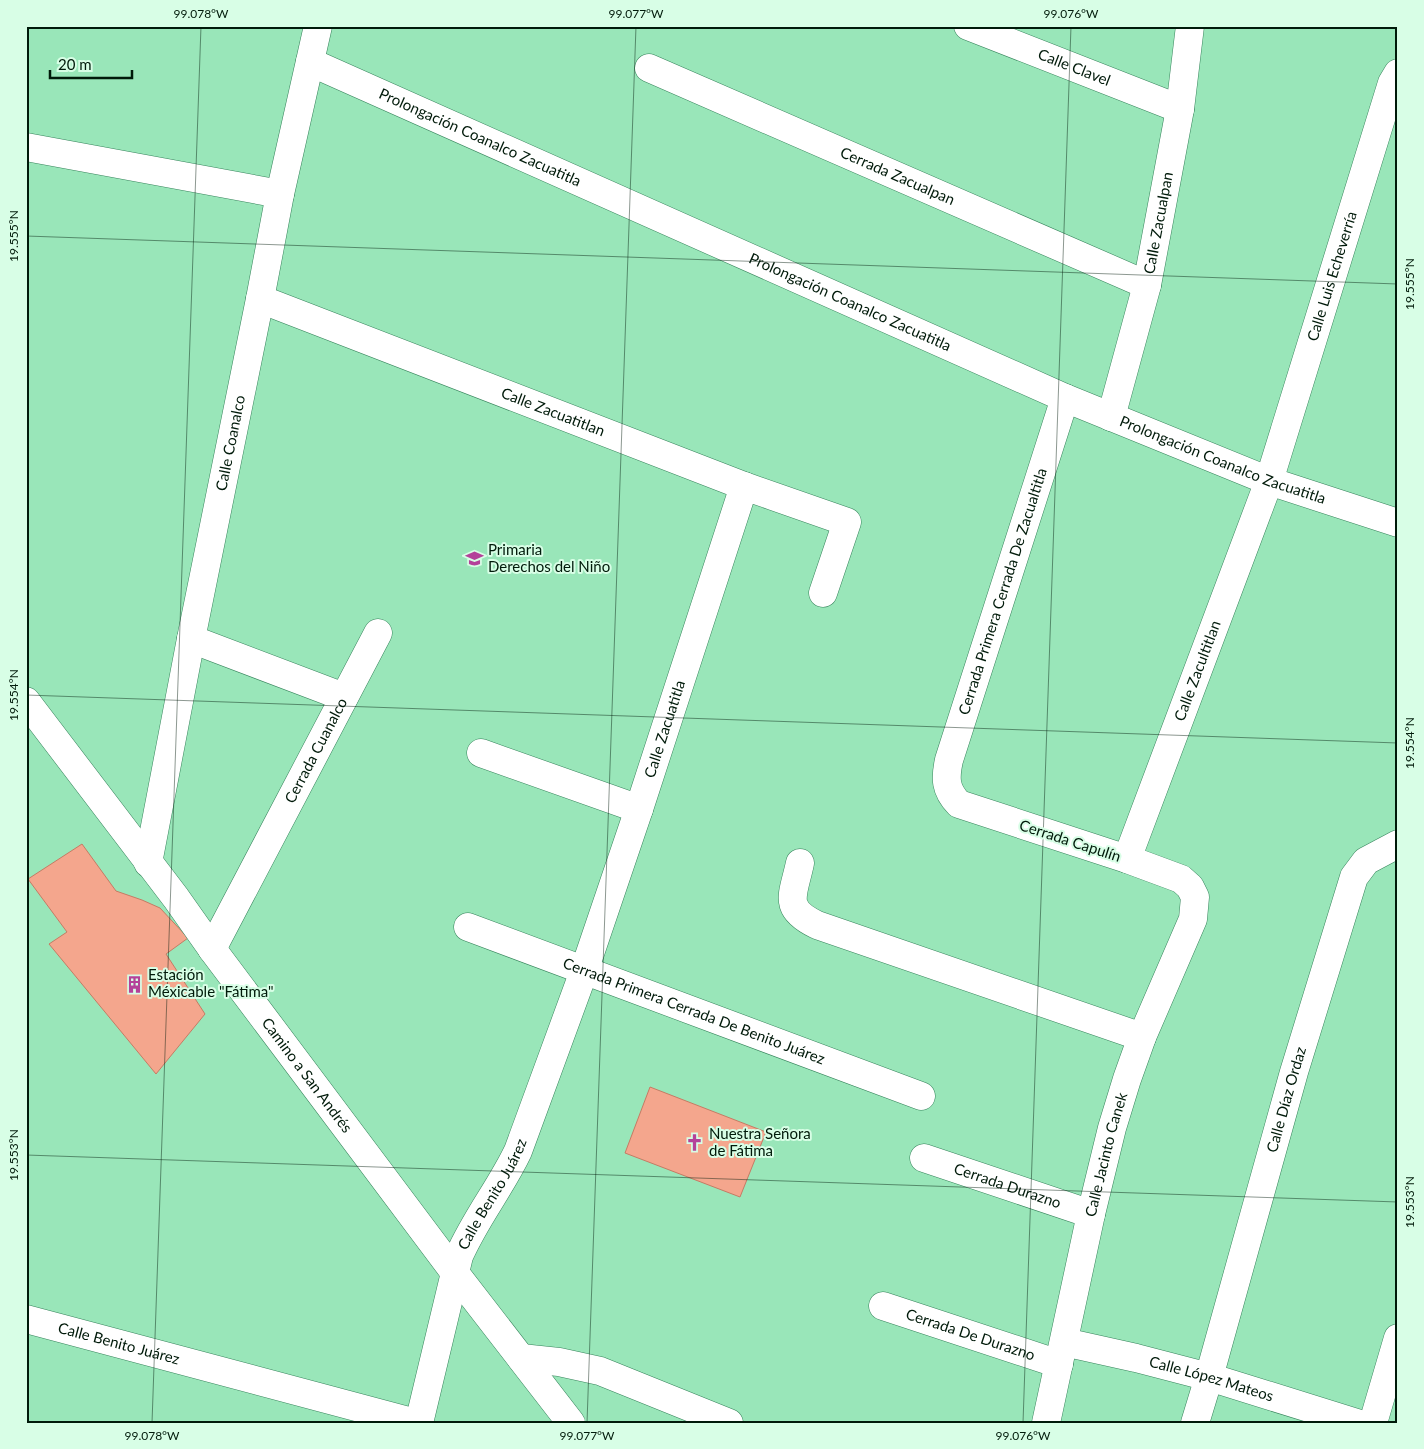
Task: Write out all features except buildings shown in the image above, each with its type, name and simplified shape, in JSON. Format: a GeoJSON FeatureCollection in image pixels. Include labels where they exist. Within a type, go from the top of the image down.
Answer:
{"type":"FeatureCollection","features":[{"type":"Feature","properties":{"kind":"street","name":"Calle Coanalco"},"geometry":{"type":"LineString","coordinates":[[148,862],[280,194],[318,26]]}},
{"type":"Feature","properties":{"kind":"street","name":"Calle Clavel"},"geometry":{"type":"LineString","coordinates":[[968,26],[1180,109]]}},
{"type":"Feature","properties":{"kind":"street","name":"Calle Zacualpan"},"geometry":{"type":"LineString","coordinates":[[1111,417],[1147,285],[1180,109],[1190,26]]}},
{"type":"Feature","properties":{"kind":"street","name":"Prolongación Coanalco Zacuatitla"},"geometry":{"type":"LineString","coordinates":[[310,62],[1065,398],[1269,482],[1398,523]]}},
{"type":"Feature","properties":{"kind":"street","name":"Cerrada Zacualpan"},"geometry":{"type":"LineString","coordinates":[[650,68],[1147,285]]}},
{"type":"Feature","properties":{"kind":"street","name":"Calle Luis Echeverría"},"geometry":{"type":"LineString","coordinates":[[1269,482],[1389,92],[1398,73]]}},
{"type":"Feature","properties":{"kind":"street"},"geometry":{"type":"LineString","coordinates":[[26,147],[280,194]]}},
{"type":"Feature","properties":{"kind":"street","name":"Calle Zacuatitlan"},"geometry":{"type":"LineString","coordinates":[[260,299],[744,486],[846,522],[823,593]]}},
{"type":"Feature","properties":{"kind":"street","name":"Cerrada Primera Cerrada De Zacualtitla"},"geometry":{"type":"LineString","coordinates":[[947,785],[946,772],[949,760],[1065,398]]}},
{"type":"Feature","properties":{"kind":"street","name":"Calle Zacultitlan"},"geometry":{"type":"LineString","coordinates":[[1127,859],[1269,482]]}},
{"type":"Feature","properties":{"kind":"street","name":"Calle Zacuatitla"},"geometry":{"type":"LineString","coordinates":[[584,971],[744,486]]}},
{"type":"Feature","properties":{"kind":"street"},"geometry":{"type":"LineString","coordinates":[[344,697],[378,633]]}},
{"type":"Feature","properties":{"kind":"street","name":"Cerrada Cuanalco"},"geometry":{"type":"LineString","coordinates":[[191,639],[344,697],[212,949]]}},
{"type":"Feature","properties":{"kind":"street","name":"Camino a San Andrés"},"geometry":{"type":"LineString","coordinates":[[26,701],[176,898],[212,949],[455,1273],[571,1423]]}},
{"type":"Feature","properties":{"kind":"street"},"geometry":{"type":"LineString","coordinates":[[482,753],[639,808]]}},
{"type":"Feature","properties":{"kind":"street","name":"Cerrada Capulín"},"geometry":{"type":"LineString","coordinates":[[947,785],[951,796],[959,804],[1182,879],[1195,897]]}},
{"type":"Feature","properties":{"kind":"street","name":"Calle Díaz Ordaz"},"geometry":{"type":"LineString","coordinates":[[1195,1423],[1291,1082],[1354,877],[1366,860],[1398,844]]}},
{"type":"Feature","properties":{"kind":"street"},"geometry":{"type":"LineString","coordinates":[[800,863],[793,903],[796,911],[802,918],[817,925],[1142,1037]]}},
{"type":"Feature","properties":{"kind":"street","name":"Calle Jacinto Canek"},"geometry":{"type":"LineString","coordinates":[[1046,1423],[1090,1214],[1112,1128],[1142,1037],[1193,919],[1195,897]]}},
{"type":"Feature","properties":{"kind":"street","name":"Cerrada Primera Cerrada De Benito Juárez"},"geometry":{"type":"LineString","coordinates":[[468,927],[920,1096]]}},
{"type":"Feature","properties":{"kind":"street","name":"Calle Benito Juárez"},"geometry":{"type":"LineString","coordinates":[[26,1319],[417,1423],[459,1256],[465,1240],[518,1151],[584,971]]}},
{"type":"Feature","properties":{"kind":"street","name":"Cerrada Durazno"},"geometry":{"type":"LineString","coordinates":[[924,1158],[1090,1214]]}},
{"type":"Feature","properties":{"kind":"street","name":"Cerrada De Durazno"},"geometry":{"type":"LineString","coordinates":[[883,1306],[1062,1353]]}},
{"type":"Feature","properties":{"kind":"street"},"geometry":{"type":"LineString","coordinates":[[1372,1423],[1398,1338]]}},
{"type":"Feature","properties":{"kind":"street","name":"Calle López Mateos"},"geometry":{"type":"LineString","coordinates":[[1062,1353],[1136,1358],[1209,1377],[1358,1423]]}},
{"type":"Feature","properties":{"kind":"street"},"geometry":{"type":"LineString","coordinates":[[521,1358],[560,1362],[600,1371],[729,1423]]}},
{"type":"Feature","properties":{"kind":"place","name":"Primaria Derechos del Niño"},"geometry":{"type":"Point","coordinates":[474,559]}},
{"type":"Feature","properties":{"kind":"place","name":"Estación Méxicable \"Fátima\""},"geometry":{"type":"Point","coordinates":[134,984]}},
{"type":"Feature","properties":{"kind":"place","name":"Nuestra Señora de Fátima"},"geometry":{"type":"Point","coordinates":[695,1143]}}]}
